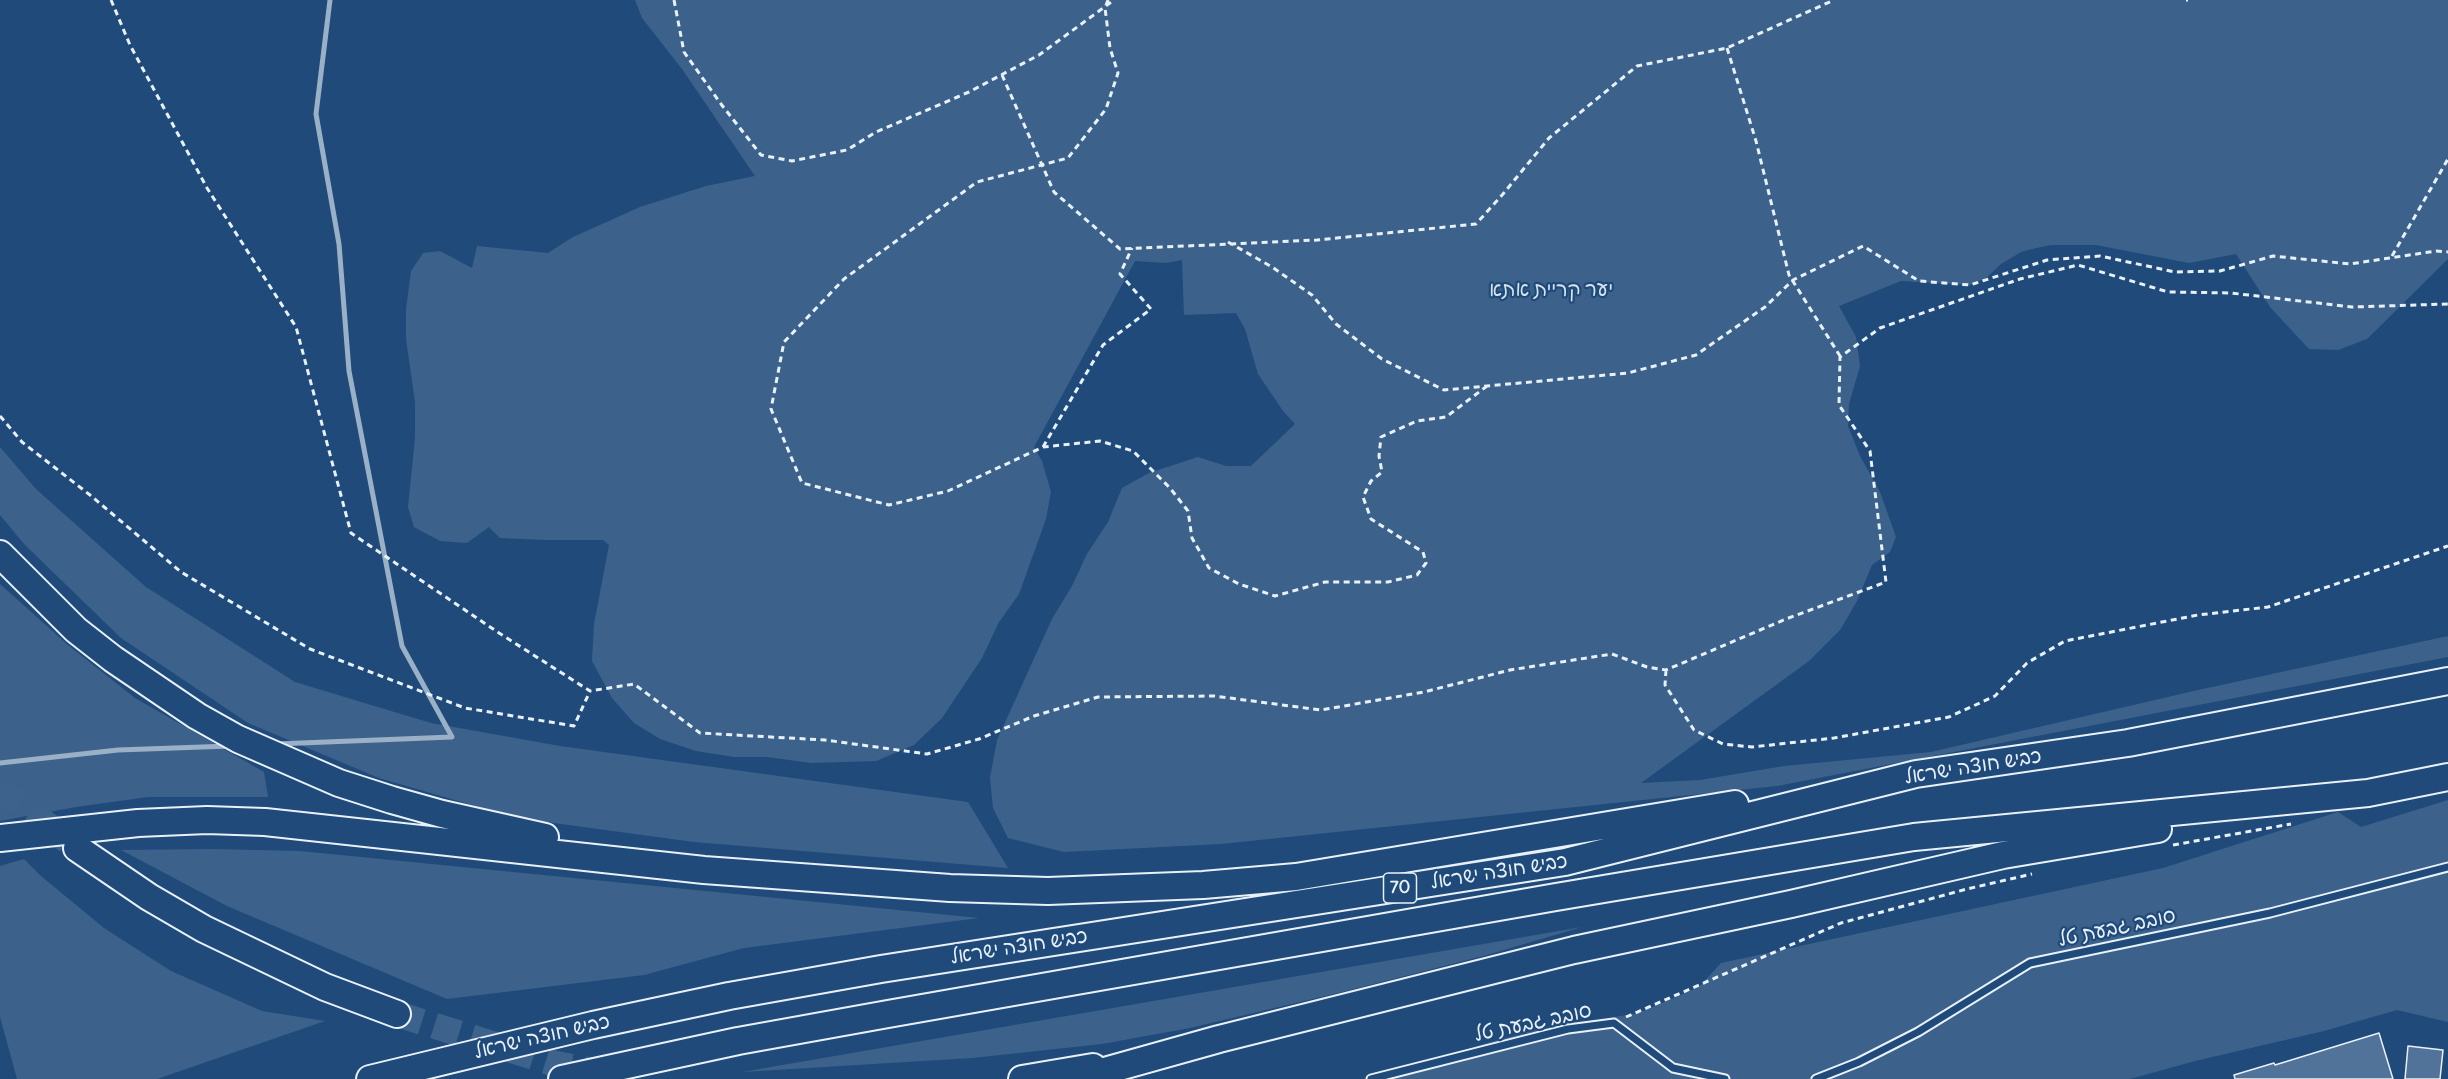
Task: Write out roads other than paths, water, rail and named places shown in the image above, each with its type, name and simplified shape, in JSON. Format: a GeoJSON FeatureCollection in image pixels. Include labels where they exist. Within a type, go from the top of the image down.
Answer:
{"type":"FeatureCollection","features":[{"type":"Feature","properties":{"kind":"highway"},"geometry":{"type":"LineString","coordinates":[[0,554],[76,630],[145,682],[238,740],[291,764],[339,783],[442,814],[704,870]]}},
{"type":"Feature","properties":{"kind":"highway","name":"כביש חוצה ישראל"},"geometry":{"type":"LineString","coordinates":[[370,1079],[592,1025],[729,996],[881,969],[1565,862],[1916,774],[2128,743],[2448,681]]}},
{"type":"Feature","properties":{"kind":"highway"},"geometry":{"type":"LineString","coordinates":[[0,838],[138,823],[265,822],[704,870],[1048,891],[1203,885],[1296,877],[1916,774]]}},
{"type":"Feature","properties":{"kind":"highway","name":"כביש חוצה ישראל"},"geometry":{"type":"LineString","coordinates":[[562,1079],[738,1041],[842,1022],[1914,837],[2368,793],[2448,777]]}},
{"type":"Feature","properties":{"kind":"highway"},"geometry":{"type":"LineString","coordinates":[[1022,1079],[1090,1068],[1219,1039],[1564,953],[2003,855],[2368,793]]}},
{"type":"Feature","properties":{"kind":"highway"},"geometry":{"type":"LineString","coordinates":[[78,848],[148,897],[204,929],[326,987],[397,1014]]}},
{"type":"Feature","properties":{"kind":"highway"},"geometry":{"type":"LineString","coordinates":[[1076,1079],[1219,1039]]}},
{"type":"Feature","properties":{"kind":"lane","name":"סובב גבעת טל"},"geometry":{"type":"LineString","coordinates":[[1816,1079],[1859,1062],[1918,1032],[2030,963],[2270,913],[2448,867]]}},
{"type":"Feature","properties":{"kind":"lane","name":"סובב גבעת טל"},"geometry":{"type":"LineString","coordinates":[[1371,1079],[1568,1029],[1614,1023],[1673,1068],[1725,1079]]}},
{"type":"Feature","properties":{"kind":"waterway"},"geometry":{"type":"LineString","coordinates":[[276,744],[452,737],[402,646],[349,371],[339,244],[316,114],[330,0]]}},
{"type":"Feature","properties":{"kind":"waterway"},"geometry":{"type":"LineString","coordinates":[[0,763],[118,750],[230,746]]}},
{"type":"Feature","properties":{"kind":"tunnel"},"geometry":{"type":"LineString","coordinates":[[0,788],[68,841]]}},
{"type":"Feature","properties":{"kind":"tunnel"},"geometry":{"type":"LineString","coordinates":[[397,1014],[556,1064],[630,1078]]}},
{"type":"Feature","properties":{"kind":"park label","name":"יער קריית אתא"},"geometry":{"type":"Point","coordinates":[1551,290]}}]}
